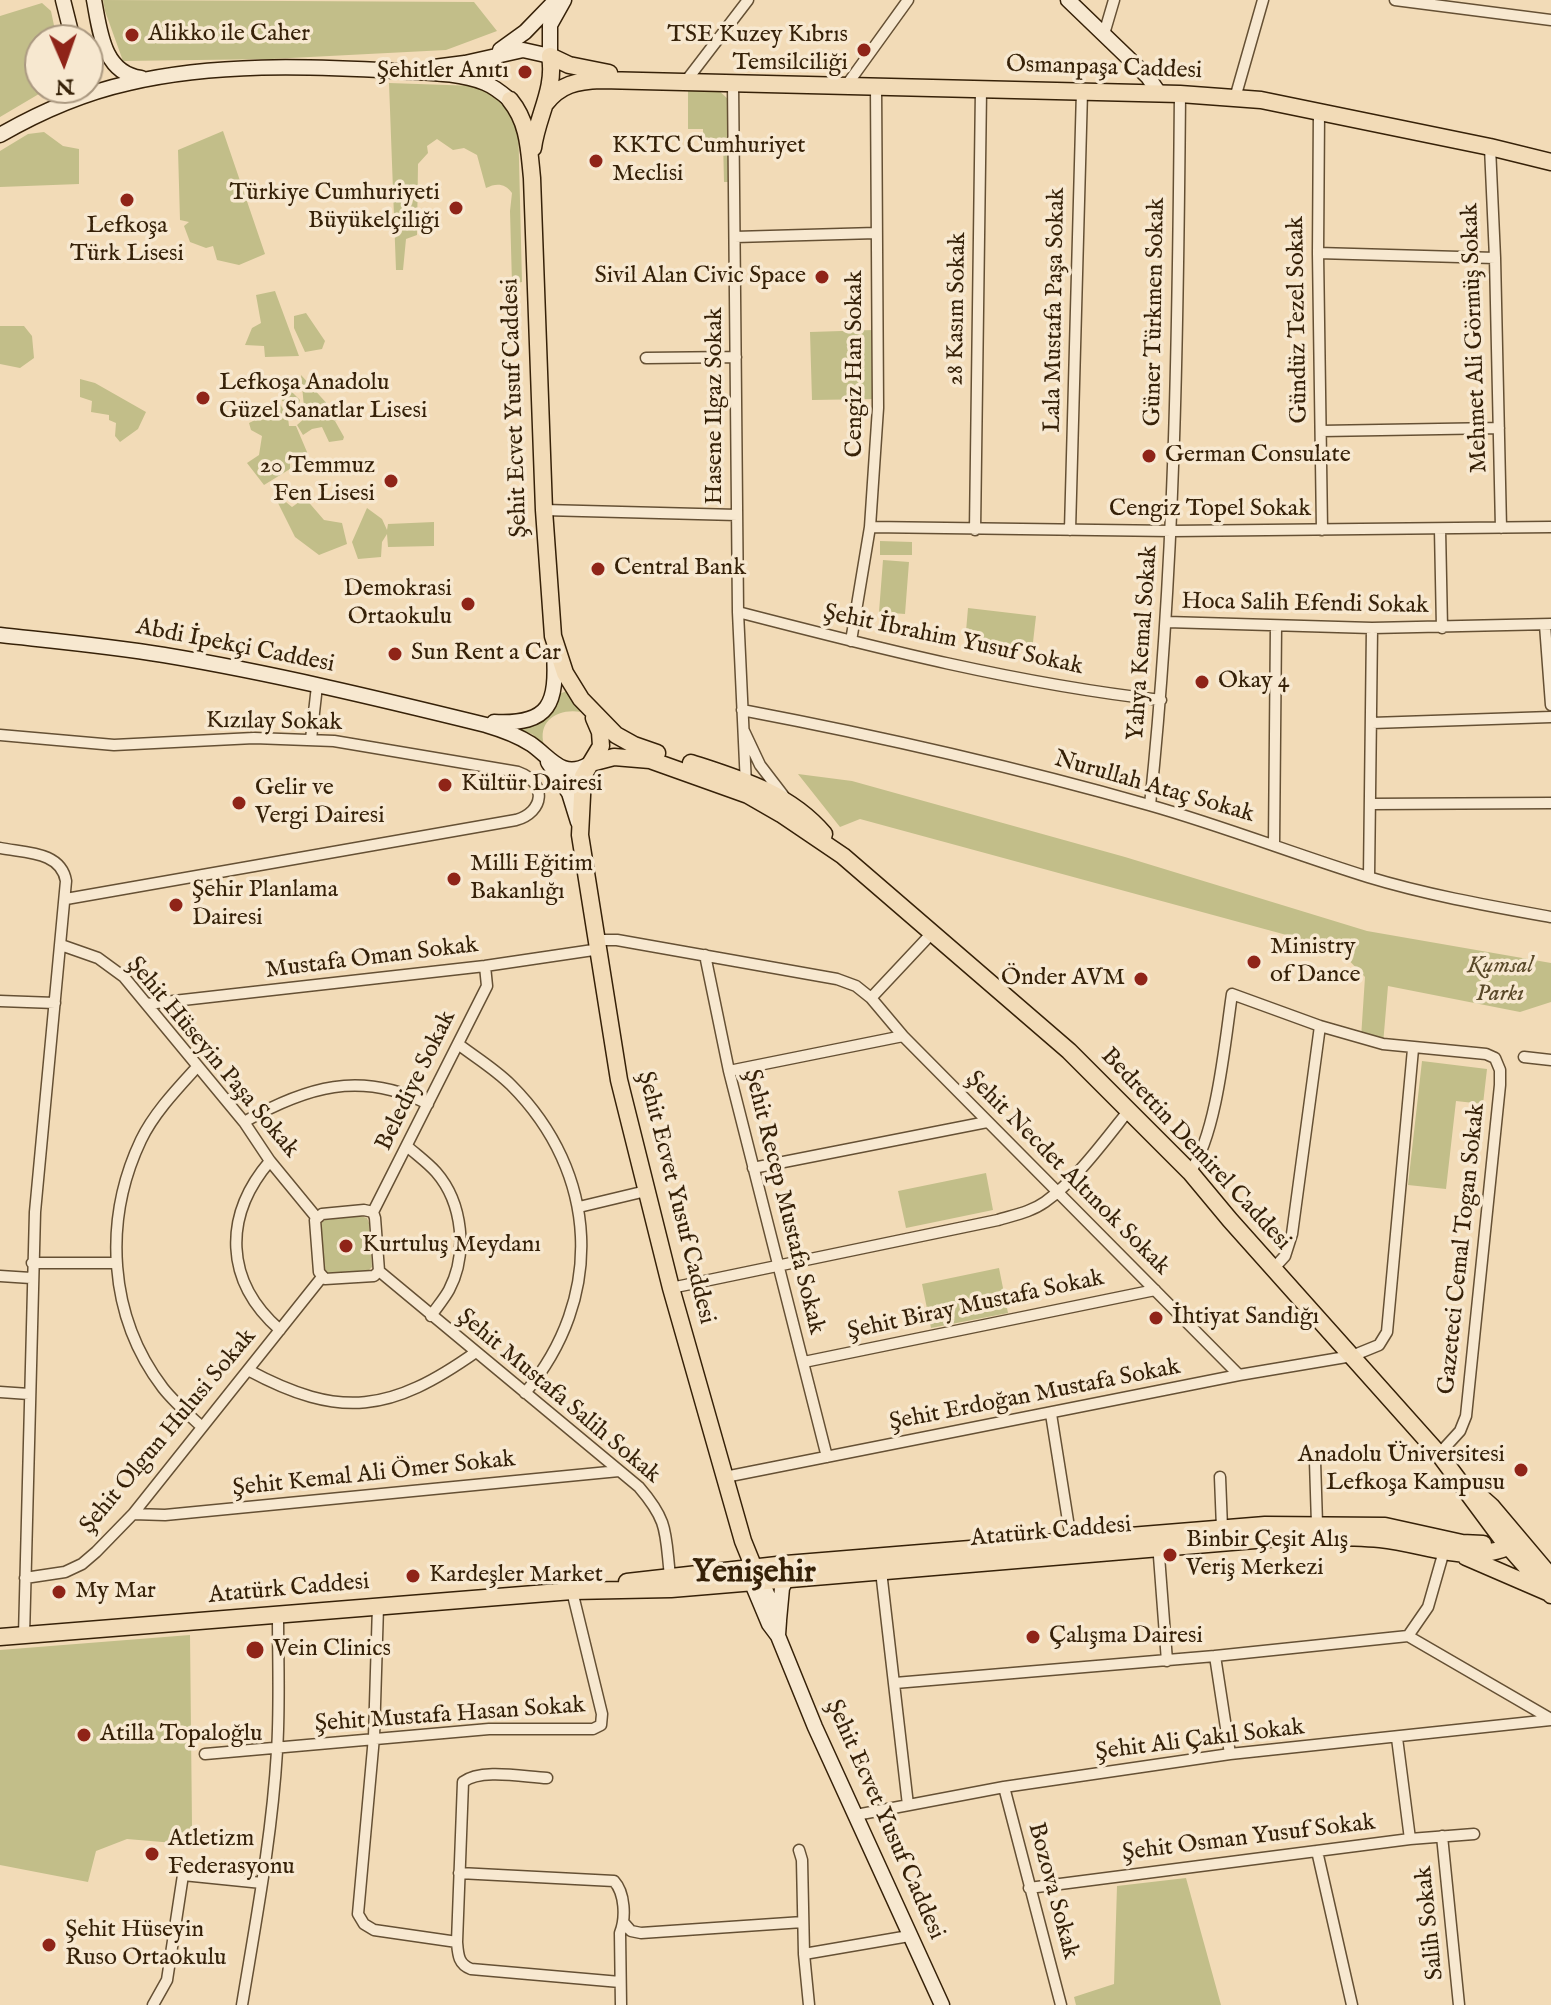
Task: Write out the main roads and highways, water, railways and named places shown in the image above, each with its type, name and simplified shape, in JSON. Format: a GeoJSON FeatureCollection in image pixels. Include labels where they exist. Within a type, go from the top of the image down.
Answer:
{"type":"FeatureCollection","features":[{"type":"Feature","properties":{"kind":"main road"},"geometry":{"type":"LineString","coordinates":[[63,0],[69,24]]}},
{"type":"Feature","properties":{"kind":"main road"},"geometry":{"type":"LineString","coordinates":[[94,0],[102,38],[112,62],[129,76],[149,79]]}},
{"type":"Feature","properties":{"kind":"main road"},"geometry":{"type":"LineString","coordinates":[[490,57],[525,32],[556,0]]}},
{"type":"Feature","properties":{"kind":"main road"},"geometry":{"type":"LineString","coordinates":[[104,88],[192,73],[263,68],[386,70],[453,65],[523,50],[550,56],[550,25],[564,0]]}},
{"type":"Feature","properties":{"kind":"main road"},"geometry":{"type":"LineString","coordinates":[[1068,0],[1148,77],[1159,93]]}},
{"type":"Feature","properties":{"kind":"main road","name":"Osmanpaşa Caddesi"},"geometry":{"type":"LineString","coordinates":[[550,56],[569,65],[650,79]]}},
{"type":"Feature","properties":{"kind":"main road","name":"Şehit Ecvet Yusuf Caddesi"},"geometry":{"type":"LineString","coordinates":[[532,178],[535,132],[552,82],[550,56]]}},
{"type":"Feature","properties":{"kind":"main road"},"geometry":{"type":"LineString","coordinates":[[386,70],[476,80],[496,88],[510,100]]}},
{"type":"Feature","properties":{"kind":"main road","name":"Osmanpaşa Caddesi"},"geometry":{"type":"LineString","coordinates":[[545,104],[555,92],[576,82],[650,79],[1180,94],[1283,103],[1551,162]]}},
{"type":"Feature","properties":{"kind":"main road","name":"Şehit Ecvet Yusuf Caddesi"},"geometry":{"type":"LineString","coordinates":[[510,100],[526,128],[532,178],[544,510],[553,636],[565,673],[587,706]]}},
{"type":"Feature","properties":{"kind":"main road"},"geometry":{"type":"LineString","coordinates":[[0,135],[57,104]]}},
{"type":"Feature","properties":{"kind":"main road","name":"Abdi İpekçi Caddesi"},"geometry":{"type":"LineString","coordinates":[[0,635],[162,655],[317,686],[506,730],[566,770],[577,770],[590,764]]}},
{"type":"Feature","properties":{"kind":"main road","name":"Abdi İpekçi Caddesi"},"geometry":{"type":"LineString","coordinates":[[458,718],[517,722],[544,712],[552,701],[556,681],[553,636]]}},
{"type":"Feature","properties":{"kind":"main road"},"geometry":{"type":"LineString","coordinates":[[587,706],[601,739],[599,752],[590,764]]}},
{"type":"Feature","properties":{"kind":"main road","name":"Bedrettin Demirel Caddesi"},"geometry":{"type":"LineString","coordinates":[[587,706],[616,735],[634,745],[790,804],[815,824],[843,856]]}},
{"type":"Feature","properties":{"kind":"main road","name":"Şehit Ecvet Yusuf Caddesi"},"geometry":{"type":"LineString","coordinates":[[543,755],[573,799],[600,944],[624,1103],[671,1288],[761,1606],[769,1624],[778,1628],[815,1727],[942,2005]]}},
{"type":"Feature","properties":{"kind":"main road","name":"Bedrettin Demirel Caddesi"},"geometry":{"type":"LineString","coordinates":[[590,764],[614,757],[640,758],[747,788],[843,856],[1069,1051],[1190,1172],[1439,1454],[1484,1516],[1511,1540]]}},
{"type":"Feature","properties":{"kind":"main road","name":"Şehit Ecvet Yusuf Caddesi"},"geometry":{"type":"LineString","coordinates":[[580,835],[581,790],[590,764]]}},
{"type":"Feature","properties":{"kind":"main road","name":"Bedrettin Demirel Caddesi"},"geometry":{"type":"LineString","coordinates":[[1451,1470],[1491,1506],[1511,1540],[1550,1588]]}},
{"type":"Feature","properties":{"kind":"main road"},"geometry":{"type":"LineString","coordinates":[[1452,1549],[1476,1534],[1482,1527],[1484,1516]]}},
{"type":"Feature","properties":{"kind":"main road","name":"Atatürk Caddesi"},"geometry":{"type":"LineString","coordinates":[[1158,1541],[1222,1528],[1317,1524],[1396,1527],[1452,1549]]}},
{"type":"Feature","properties":{"kind":"main road","name":"Atatürk Caddesi"},"geometry":{"type":"LineString","coordinates":[[577,1591],[670,1576],[755,1576],[1158,1541],[1336,1537],[1391,1540],[1485,1554],[1511,1540]]}},
{"type":"Feature","properties":{"kind":"main road"},"geometry":{"type":"LineString","coordinates":[[761,1606],[720,1577],[743,1541],[787,1571],[778,1628]]}},
{"type":"Feature","properties":{"kind":"main road","name":"Atatürk Caddesi"},"geometry":{"type":"LineString","coordinates":[[787,1571],[881,1571],[1072,1548]]}},
{"type":"Feature","properties":{"kind":"main road"},"geometry":{"type":"LineString","coordinates":[[1452,1549],[1550,1588]]}},
{"type":"Feature","properties":{"kind":"main road"},"geometry":{"type":"LineString","coordinates":[[755,1576],[778,1628]]}},
{"type":"Feature","properties":{"kind":"main road","name":"Atatürk Caddesi"},"geometry":{"type":"LineString","coordinates":[[0,1637],[577,1591],[650,1590],[720,1577]]}},
{"type":"Feature","properties":{"kind":"place","name":"Alikko ile Caher"},"geometry":{"type":"Point","coordinates":[132,35]}},
{"type":"Feature","properties":{"kind":"place","name":"TSE Kuzey Kıbrıs Temsilciliği"},"geometry":{"type":"Point","coordinates":[864,50]}},
{"type":"Feature","properties":{"kind":"place","name":"Şehitler Anıtı"},"geometry":{"type":"Point","coordinates":[525,72]}},
{"type":"Feature","properties":{"kind":"place","name":"KKTC Cumhuriyet Meclisi"},"geometry":{"type":"Point","coordinates":[596,161]}},
{"type":"Feature","properties":{"kind":"place","name":"Lefkoşa Türk Lisesi"},"geometry":{"type":"Point","coordinates":[127,200]}},
{"type":"Feature","properties":{"kind":"place","name":"Türkiye Cumhuriyeti Büyükelçiliği"},"geometry":{"type":"Point","coordinates":[456,208]}},
{"type":"Feature","properties":{"kind":"place","name":"Sivil Alan Civic Space"},"geometry":{"type":"Point","coordinates":[822,277]}},
{"type":"Feature","properties":{"kind":"place","name":"Lefkoşa Anadolu Güzel Sanatlar Lisesi"},"geometry":{"type":"Point","coordinates":[203,398]}},
{"type":"Feature","properties":{"kind":"place","name":"German Consulate"},"geometry":{"type":"Point","coordinates":[1149,456]}},
{"type":"Feature","properties":{"kind":"place","name":"20 Temmuz Fen Lisesi"},"geometry":{"type":"Point","coordinates":[391,481]}},
{"type":"Feature","properties":{"kind":"place","name":"Central Bank"},"geometry":{"type":"Point","coordinates":[598,569]}},
{"type":"Feature","properties":{"kind":"place","name":"Demokrasi Ortaokulu"},"geometry":{"type":"Point","coordinates":[468,604]}},
{"type":"Feature","properties":{"kind":"place","name":"Sun Rent a Car"},"geometry":{"type":"Point","coordinates":[395,654]}},
{"type":"Feature","properties":{"kind":"place","name":"Okay 4"},"geometry":{"type":"Point","coordinates":[1202,682]}},
{"type":"Feature","properties":{"kind":"place","name":"Kültür Dairesi"},"geometry":{"type":"Point","coordinates":[445,785]}},
{"type":"Feature","properties":{"kind":"place","name":"Gelir ve Vergi Dairesi"},"geometry":{"type":"Point","coordinates":[239,803]}},
{"type":"Feature","properties":{"kind":"place","name":"Milli Eğitim Bakanlığı"},"geometry":{"type":"Point","coordinates":[454,879]}},
{"type":"Feature","properties":{"kind":"place","name":"Şehir Planlama Dairesi"},"geometry":{"type":"Point","coordinates":[176,905]}},
{"type":"Feature","properties":{"kind":"place","name":"Ministry of Dance"},"geometry":{"type":"Point","coordinates":[1254,962]}},
{"type":"Feature","properties":{"kind":"place","name":"Önder AVM"},"geometry":{"type":"Point","coordinates":[1141,979]}},
{"type":"Feature","properties":{"kind":"place","name":"Kurtuluş Meydanı"},"geometry":{"type":"Point","coordinates":[346,1246]}},
{"type":"Feature","properties":{"kind":"place","name":"İhtiyat Sandığı"},"geometry":{"type":"Point","coordinates":[1156,1318]}},
{"type":"Feature","properties":{"kind":"place","name":"Anadolu Üniversitesi Lefkoşa Kampusu"},"geometry":{"type":"Point","coordinates":[1521,1470]}},
{"type":"Feature","properties":{"kind":"place","name":"Binbir Çeşit Alış Veriş Merkezi"},"geometry":{"type":"Point","coordinates":[1170,1555]}},
{"type":"Feature","properties":{"kind":"place","name":"Kardeşler Market"},"geometry":{"type":"Point","coordinates":[413,1576]}},
{"type":"Feature","properties":{"kind":"place","name":"My Mar"},"geometry":{"type":"Point","coordinates":[59,1592]}},
{"type":"Feature","properties":{"kind":"place","name":"Çalışma Dairesi"},"geometry":{"type":"Point","coordinates":[1033,1637]}},
{"type":"Feature","properties":{"kind":"place","name":"Vein Clinics"},"geometry":{"type":"Point","coordinates":[255,1650]}},
{"type":"Feature","properties":{"kind":"place","name":"Atilla Topaloğlu"},"geometry":{"type":"Point","coordinates":[84,1735]}},
{"type":"Feature","properties":{"kind":"place","name":"Atletizm Federasyonu"},"geometry":{"type":"Point","coordinates":[152,1854]}},
{"type":"Feature","properties":{"kind":"place","name":"Şehit Hüseyin Ruso Ortaokulu"},"geometry":{"type":"Point","coordinates":[49,1945]}},
{"type":"Feature","properties":{"kind":"district","name":"Yenişehir"},"geometry":{"type":"Point","coordinates":[754,1574]}},
{"type":"Feature","properties":{"kind":"park label","name":"Kumsal Parkı"},"geometry":{"type":"Point","coordinates":[1500,981]}}]}
